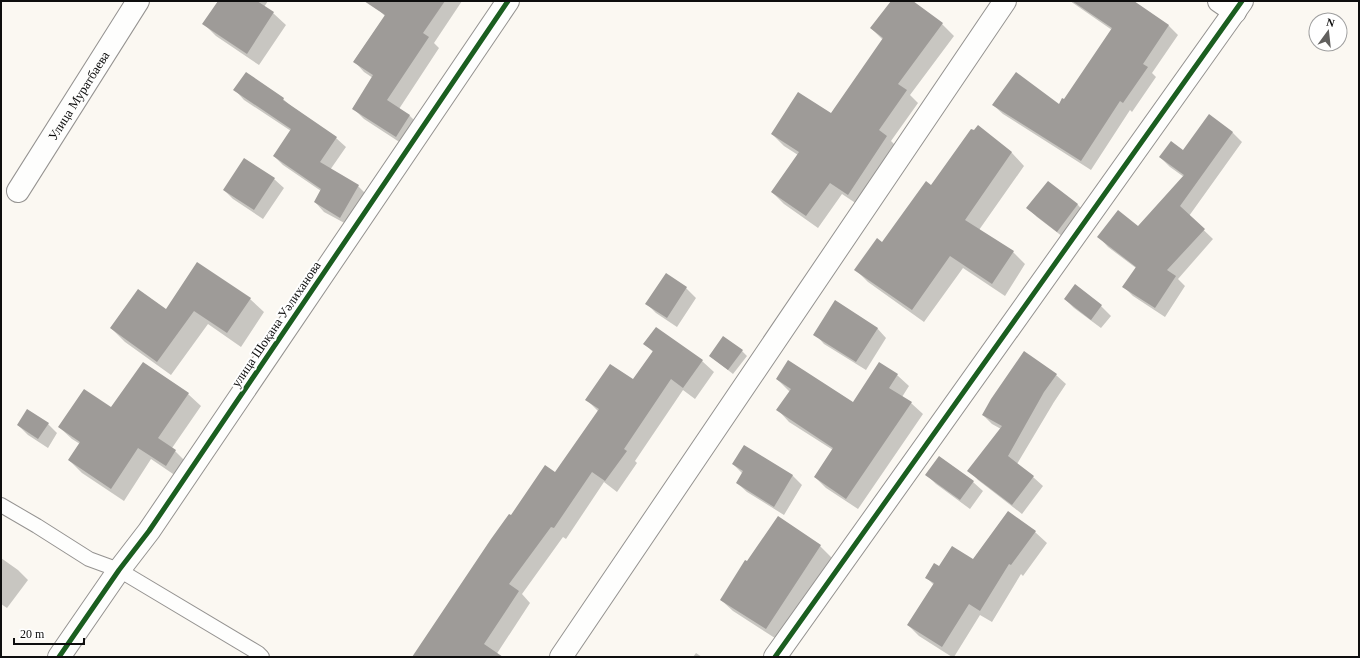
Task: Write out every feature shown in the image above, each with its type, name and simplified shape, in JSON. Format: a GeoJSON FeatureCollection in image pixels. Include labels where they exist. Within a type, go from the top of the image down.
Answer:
{"type":"FeatureCollection","features":[{"type":"Feature","properties":{"kind":"street","name":"Улица Муратбаева"},"geometry":{"type":"LineString","coordinates":[[18,191],[138,1]]}},
{"type":"Feature","properties":{"kind":"street","name":"улица Шоқана Уәлиханова"},"geometry":{"type":"LineString","coordinates":[[59,657],[119,570],[150,531],[508,1]]}},
{"type":"Feature","properties":{"kind":"street"},"geometry":{"type":"LineString","coordinates":[[561,657],[1005,1]]}},
{"type":"Feature","properties":{"kind":"street"},"geometry":{"type":"LineString","coordinates":[[775,657],[1232,5]]}},
{"type":"Feature","properties":{"kind":"lane"},"geometry":{"type":"LineString","coordinates":[[1,505],[89,559],[119,570],[258,653],[262,657]]}},
{"type":"Feature","properties":{"kind":"building"},"geometry":{"type":"Polygon","coordinates":[[[218,1],[257,1],[274,12],[247,54],[202,24],[218,1]]]}},
{"type":"Feature","properties":{"kind":"building"},"geometry":{"type":"Polygon","coordinates":[[[364,1],[445,1],[423,33],[429,37],[387,100],[410,115],[396,137],[352,109],[373,75],[353,62],[385,15],[364,1]]]}},
{"type":"Feature","properties":{"kind":"building"},"geometry":{"type":"Polygon","coordinates":[[[891,1],[913,1],[943,23],[898,84],[907,90],[879,130],[887,136],[848,195],[830,183],[806,216],[771,192],[799,152],[771,134],[798,92],[831,113],[883,38],[870,28],[891,1]]]}},
{"type":"Feature","properties":{"kind":"building"},"geometry":{"type":"Polygon","coordinates":[[[1072,1],[1134,1],[1169,25],[1143,64],[1148,67],[1123,103],[1120,101],[1081,161],[992,105],[1016,72],[1059,104],[1062,98],[1064,99],[1112,28],[1072,1]]]}},
{"type":"Feature","properties":{"kind":"building"},"geometry":{"type":"Polygon","coordinates":[[[246,72],[284,98],[283,100],[337,137],[320,162],[359,185],[340,218],[314,202],[321,189],[273,156],[291,129],[233,90],[246,72]]]}},
{"type":"Feature","properties":{"kind":"building"},"geometry":{"type":"Polygon","coordinates":[[[1209,114],[1233,132],[1180,206],[1205,229],[1167,270],[1176,276],[1155,308],[1122,287],[1136,267],[1097,237],[1118,210],[1138,226],[1184,175],[1159,157],[1171,141],[1183,150],[1209,114]]]}},
{"type":"Feature","properties":{"kind":"building"},"geometry":{"type":"Polygon","coordinates":[[[978,125],[1012,152],[965,220],[1014,251],[992,284],[950,256],[912,310],[854,270],[877,238],[882,242],[926,181],[931,185],[971,129],[974,130],[978,125]]]}},
{"type":"Feature","properties":{"kind":"building"},"geometry":{"type":"Polygon","coordinates":[[[244,158],[275,178],[254,210],[223,190],[244,158]]]}},
{"type":"Feature","properties":{"kind":"building"},"geometry":{"type":"Polygon","coordinates":[[[1048,181],[1078,204],[1057,232],[1026,208],[1048,181]]]}},
{"type":"Feature","properties":{"kind":"building"},"geometry":{"type":"Polygon","coordinates":[[[197,262],[251,298],[227,333],[194,311],[157,362],[110,328],[138,289],[166,309],[197,262]]]}},
{"type":"Feature","properties":{"kind":"building"},"geometry":{"type":"Polygon","coordinates":[[[666,273],[687,287],[667,318],[645,304],[666,273]]]}},
{"type":"Feature","properties":{"kind":"building"},"geometry":{"type":"Polygon","coordinates":[[[1075,284],[1102,305],[1091,320],[1064,299],[1075,284]]]}},
{"type":"Feature","properties":{"kind":"building"},"geometry":{"type":"Polygon","coordinates":[[[835,300],[878,328],[856,362],[813,335],[835,300]]]}},
{"type":"Feature","properties":{"kind":"building"},"geometry":{"type":"Polygon","coordinates":[[[656,327],[703,360],[683,388],[671,379],[624,449],[627,451],[605,481],[592,472],[554,528],[551,527],[509,584],[519,591],[484,644],[503,657],[412,657],[491,539],[509,514],[511,515],[545,465],[555,472],[599,409],[585,400],[610,364],[633,379],[653,351],[643,344],[656,327]]]}},
{"type":"Feature","properties":{"kind":"building"},"geometry":{"type":"Polygon","coordinates":[[[723,336],[743,350],[728,370],[709,356],[723,336]]]}},
{"type":"Feature","properties":{"kind":"building"},"geometry":{"type":"Polygon","coordinates":[[[1024,351],[1057,374],[1044,392],[1008,456],[1034,476],[1012,505],[967,471],[1002,426],[982,415],[991,399],[1024,351]]]}},
{"type":"Feature","properties":{"kind":"building"},"geometry":{"type":"Polygon","coordinates":[[[788,360],[853,402],[879,362],[898,374],[889,388],[912,402],[846,499],[814,477],[833,448],[776,410],[791,389],[776,379],[788,360]]]}},
{"type":"Feature","properties":{"kind":"building"},"geometry":{"type":"Polygon","coordinates":[[[143,362],[189,393],[158,438],[176,450],[166,466],[138,448],[111,489],[68,460],[80,442],[58,427],[84,389],[111,407],[143,362]]]}},
{"type":"Feature","properties":{"kind":"building"},"geometry":{"type":"Polygon","coordinates":[[[27,409],[49,423],[38,439],[17,425],[27,409]]]}},
{"type":"Feature","properties":{"kind":"building"},"geometry":{"type":"Polygon","coordinates":[[[744,445],[793,475],[774,507],[736,483],[743,471],[732,464],[744,445]]]}},
{"type":"Feature","properties":{"kind":"building"},"geometry":{"type":"Polygon","coordinates":[[[939,456],[974,481],[960,500],[925,475],[939,456]]]}},
{"type":"Feature","properties":{"kind":"building"},"geometry":{"type":"Polygon","coordinates":[[[1008,511],[1036,531],[1011,565],[1009,564],[980,611],[969,604],[942,647],[907,625],[934,583],[925,578],[934,563],[939,566],[952,546],[973,559],[1008,511]]]}},
{"type":"Feature","properties":{"kind":"building"},"geometry":{"type":"Polygon","coordinates":[[[778,516],[821,545],[766,629],[720,600],[745,560],[747,561],[778,516]]]}},
{"type":"Feature","properties":{"kind":"cycle path"},"geometry":{"type":"LineString","coordinates":[[59,657],[119,570],[149,531],[508,1]]}},
{"type":"Feature","properties":{"kind":"cycle path"},"geometry":{"type":"LineString","coordinates":[[775,657],[1242,1]]}}]}
